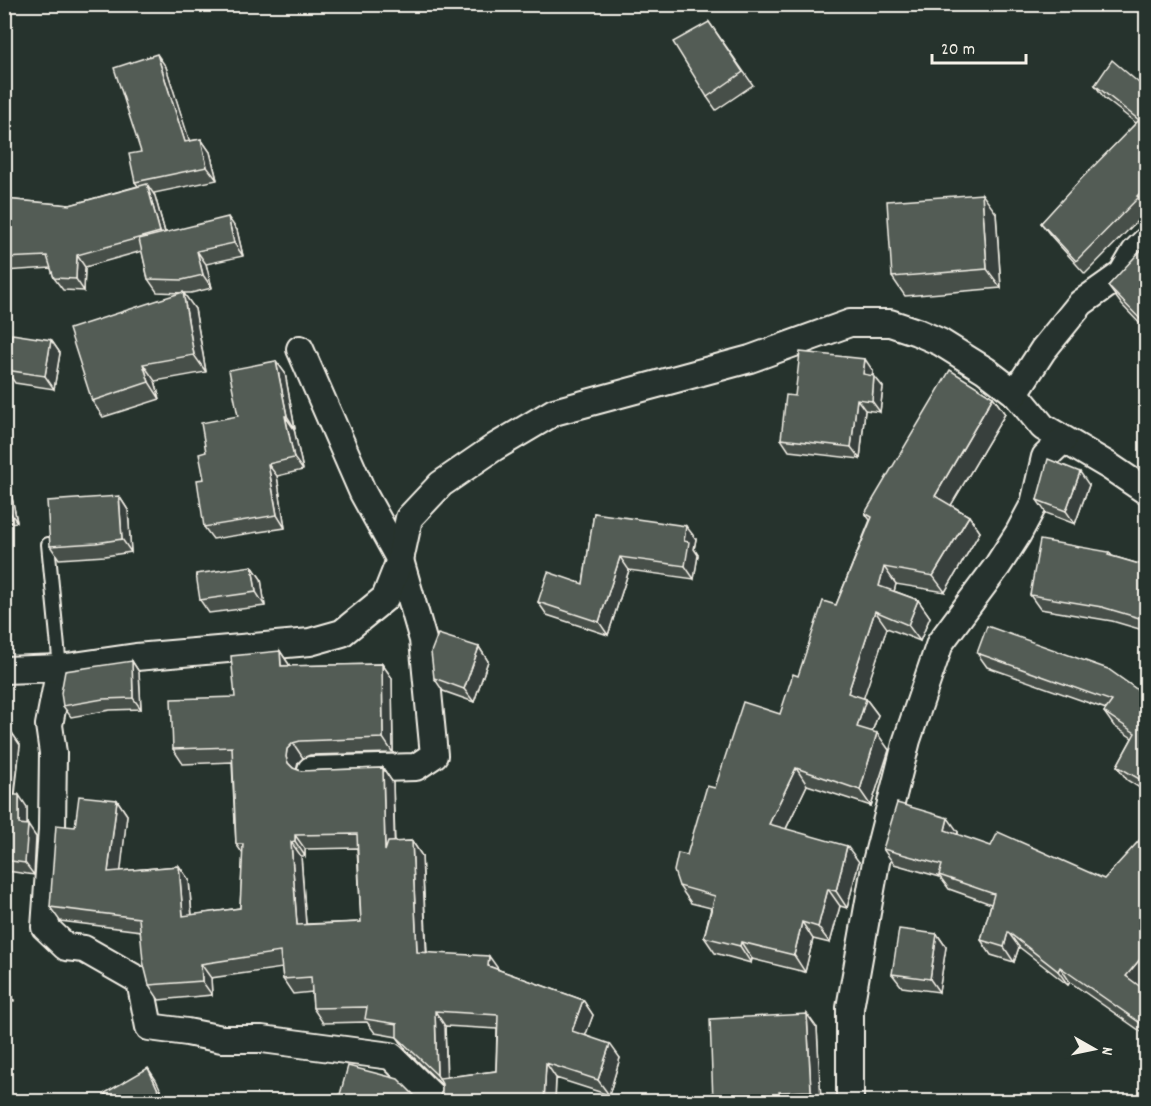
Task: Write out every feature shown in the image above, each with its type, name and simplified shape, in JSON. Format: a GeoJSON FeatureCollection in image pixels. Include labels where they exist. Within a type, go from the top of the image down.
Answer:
{"type":"FeatureCollection","features":[{"type":"Feature","properties":{"kind":"street"},"geometry":{"type":"LineString","coordinates":[[1015,393],[1043,350],[1081,303],[1122,274],[1135,252],[1146,240]]}},
{"type":"Feature","properties":{"kind":"street"},"geometry":{"type":"LineString","coordinates":[[4,670],[60,668],[136,657],[310,642],[342,633],[385,598],[400,560],[409,518],[441,484],[495,447],[554,412],[750,359],[850,322],[890,323],[940,342],[985,370],[1015,393],[1043,428],[1109,466],[1146,491]]}},
{"type":"Feature","properties":{"kind":"street"},"geometry":{"type":"LineString","coordinates":[[300,349],[363,493],[400,560],[423,640],[434,754],[416,767],[311,770]]}},
{"type":"Feature","properties":{"kind":"street"},"geometry":{"type":"LineString","coordinates":[[850,1101],[850,1008],[876,862],[910,729],[940,643],[1018,534],[1034,504],[1045,457],[1063,440]]}},
{"type":"Feature","properties":{"kind":"street"},"geometry":{"type":"LineString","coordinates":[[60,668],[49,725],[53,753],[52,819],[45,927],[66,946],[84,950],[140,981],[149,1027],[222,1039],[262,1039],[391,1056],[438,1101]]}},
{"type":"Feature","properties":{"kind":"lane"},"geometry":{"type":"LineString","coordinates":[[48,543],[60,668]]}},
{"type":"Feature","properties":{"kind":"building"},"geometry":{"type":"Polygon","coordinates":[[[709,22],[743,72],[707,97],[673,42],[709,22]]]}},
{"type":"Feature","properties":{"kind":"building"},"geometry":{"type":"Polygon","coordinates":[[[157,54],[185,142],[201,139],[207,167],[135,182],[129,154],[141,152],[114,68],[157,54]]]}},
{"type":"Feature","properties":{"kind":"building"},"geometry":{"type":"Polygon","coordinates":[[[1112,60],[1146,89],[1146,187],[1076,261],[1041,223],[1139,120],[1095,85],[1112,60]]]}},
{"type":"Feature","properties":{"kind":"building"},"geometry":{"type":"Polygon","coordinates":[[[147,184],[160,232],[77,255],[76,279],[54,278],[47,256],[4,258],[4,199],[70,205],[147,184]]]}},
{"type":"Feature","properties":{"kind":"building"},"geometry":{"type":"Polygon","coordinates":[[[982,194],[987,269],[892,277],[887,201],[982,194]]]}},
{"type":"Feature","properties":{"kind":"building"},"geometry":{"type":"Polygon","coordinates":[[[228,217],[234,243],[197,251],[203,275],[182,280],[148,279],[139,239],[228,217]]]}},
{"type":"Feature","properties":{"kind":"building"},"geometry":{"type":"Polygon","coordinates":[[[1144,247],[1146,249],[1146,325],[1108,286],[1144,247]]]}},
{"type":"Feature","properties":{"kind":"building"},"geometry":{"type":"Polygon","coordinates":[[[183,292],[194,355],[143,364],[149,382],[92,401],[69,329],[183,292]]]}},
{"type":"Feature","properties":{"kind":"building"},"geometry":{"type":"Polygon","coordinates":[[[12,334],[51,340],[45,376],[6,370],[12,334]]]}},
{"type":"Feature","properties":{"kind":"building"},"geometry":{"type":"Polygon","coordinates":[[[800,352],[865,359],[863,374],[874,376],[872,401],[857,399],[851,447],[781,439],[786,395],[795,396],[800,352]]]}},
{"type":"Feature","properties":{"kind":"building"},"geometry":{"type":"Polygon","coordinates":[[[276,361],[294,458],[268,464],[277,515],[204,527],[197,480],[204,479],[199,454],[206,452],[201,423],[238,416],[229,370],[276,361]]]}},
{"type":"Feature","properties":{"kind":"building"},"geometry":{"type":"Polygon","coordinates":[[[950,370],[993,397],[935,496],[969,516],[933,576],[884,567],[879,586],[918,600],[908,625],[875,611],[848,693],[866,699],[857,727],[877,733],[860,790],[796,768],[769,824],[847,846],[836,891],[828,889],[818,927],[802,922],[794,955],[741,942],[740,946],[704,937],[715,896],[679,886],[674,871],[678,853],[687,855],[707,786],[715,788],[743,702],[780,714],[793,674],[798,676],[823,601],[836,605],[872,517],[865,513],[950,370]]]}},
{"type":"Feature","properties":{"kind":"building"},"geometry":{"type":"Polygon","coordinates":[[[1048,459],[1080,472],[1066,511],[1037,500],[1048,459]]]}},
{"type":"Feature","properties":{"kind":"building"},"geometry":{"type":"Polygon","coordinates":[[[119,496],[122,539],[50,546],[47,501],[119,496]]]}},
{"type":"Feature","properties":{"kind":"building"},"geometry":{"type":"Polygon","coordinates":[[[594,513],[686,526],[684,541],[689,542],[685,566],[620,557],[599,622],[538,602],[548,572],[583,584],[594,513]]]}},
{"type":"Feature","properties":{"kind":"building"},"geometry":{"type":"Polygon","coordinates":[[[1040,540],[1109,552],[1108,555],[1146,566],[1146,620],[1102,607],[1030,595],[1040,540]]]}},
{"type":"Feature","properties":{"kind":"building"},"geometry":{"type":"Polygon","coordinates":[[[252,566],[256,592],[200,600],[196,574],[252,566]]]}},
{"type":"Feature","properties":{"kind":"building"},"geometry":{"type":"Polygon","coordinates":[[[987,626],[1108,669],[1146,696],[1146,783],[1117,766],[1135,733],[1104,712],[1112,701],[977,653],[987,626]]]}},
{"type":"Feature","properties":{"kind":"building"},"geometry":{"type":"Polygon","coordinates":[[[438,634],[479,647],[464,689],[434,678],[431,652],[438,634]]]}},
{"type":"Feature","properties":{"kind":"building"},"geometry":{"type":"Polygon","coordinates":[[[280,651],[281,666],[382,664],[383,738],[300,741],[293,743],[287,749],[288,763],[301,771],[383,768],[385,851],[388,842],[412,841],[417,952],[489,956],[488,966],[583,1000],[572,1031],[610,1044],[598,1080],[546,1063],[544,1101],[433,1101],[439,1098],[442,1091],[439,1078],[496,1071],[498,1015],[435,1011],[437,1075],[397,1037],[397,1024],[365,1019],[367,1007],[313,1008],[311,977],[283,979],[280,952],[201,964],[202,981],[149,985],[143,961],[139,918],[50,907],[56,825],[75,827],[79,796],[117,800],[108,872],[179,866],[183,916],[240,908],[243,844],[236,844],[232,747],[173,749],[171,699],[235,697],[231,656],[280,651]],[[357,834],[295,835],[295,841],[291,842],[297,925],[361,922],[357,834]]]}},
{"type":"Feature","properties":{"kind":"building"},"geometry":{"type":"Polygon","coordinates":[[[132,661],[133,698],[103,699],[63,706],[61,693],[65,671],[132,661]]]}},
{"type":"Feature","properties":{"kind":"building"},"geometry":{"type":"Polygon","coordinates":[[[4,732],[12,733],[5,795],[19,795],[19,824],[28,825],[25,863],[4,860],[4,732]]]}},
{"type":"Feature","properties":{"kind":"building"},"geometry":{"type":"Polygon","coordinates":[[[897,803],[948,818],[945,830],[991,846],[998,832],[1104,879],[1146,833],[1146,952],[1126,976],[1146,991],[1146,1027],[1060,967],[1058,971],[1008,932],[1004,947],[981,940],[994,894],[939,875],[942,865],[883,849],[897,803]]]}},
{"type":"Feature","properties":{"kind":"building"},"geometry":{"type":"Polygon","coordinates":[[[899,929],[937,934],[930,979],[892,974],[899,929]]]}},
{"type":"Feature","properties":{"kind":"building"},"geometry":{"type":"Polygon","coordinates":[[[807,1014],[811,1091],[779,1092],[780,1101],[713,1101],[710,1019],[807,1014]]]}},
{"type":"Feature","properties":{"kind":"building"},"geometry":{"type":"Polygon","coordinates":[[[348,1066],[398,1079],[417,1098],[424,1101],[351,1101],[339,1098],[348,1066]]]}},
{"type":"Feature","properties":{"kind":"building"},"geometry":{"type":"Polygon","coordinates":[[[148,1068],[163,1101],[110,1101],[105,1093],[148,1068]]]}}]}
